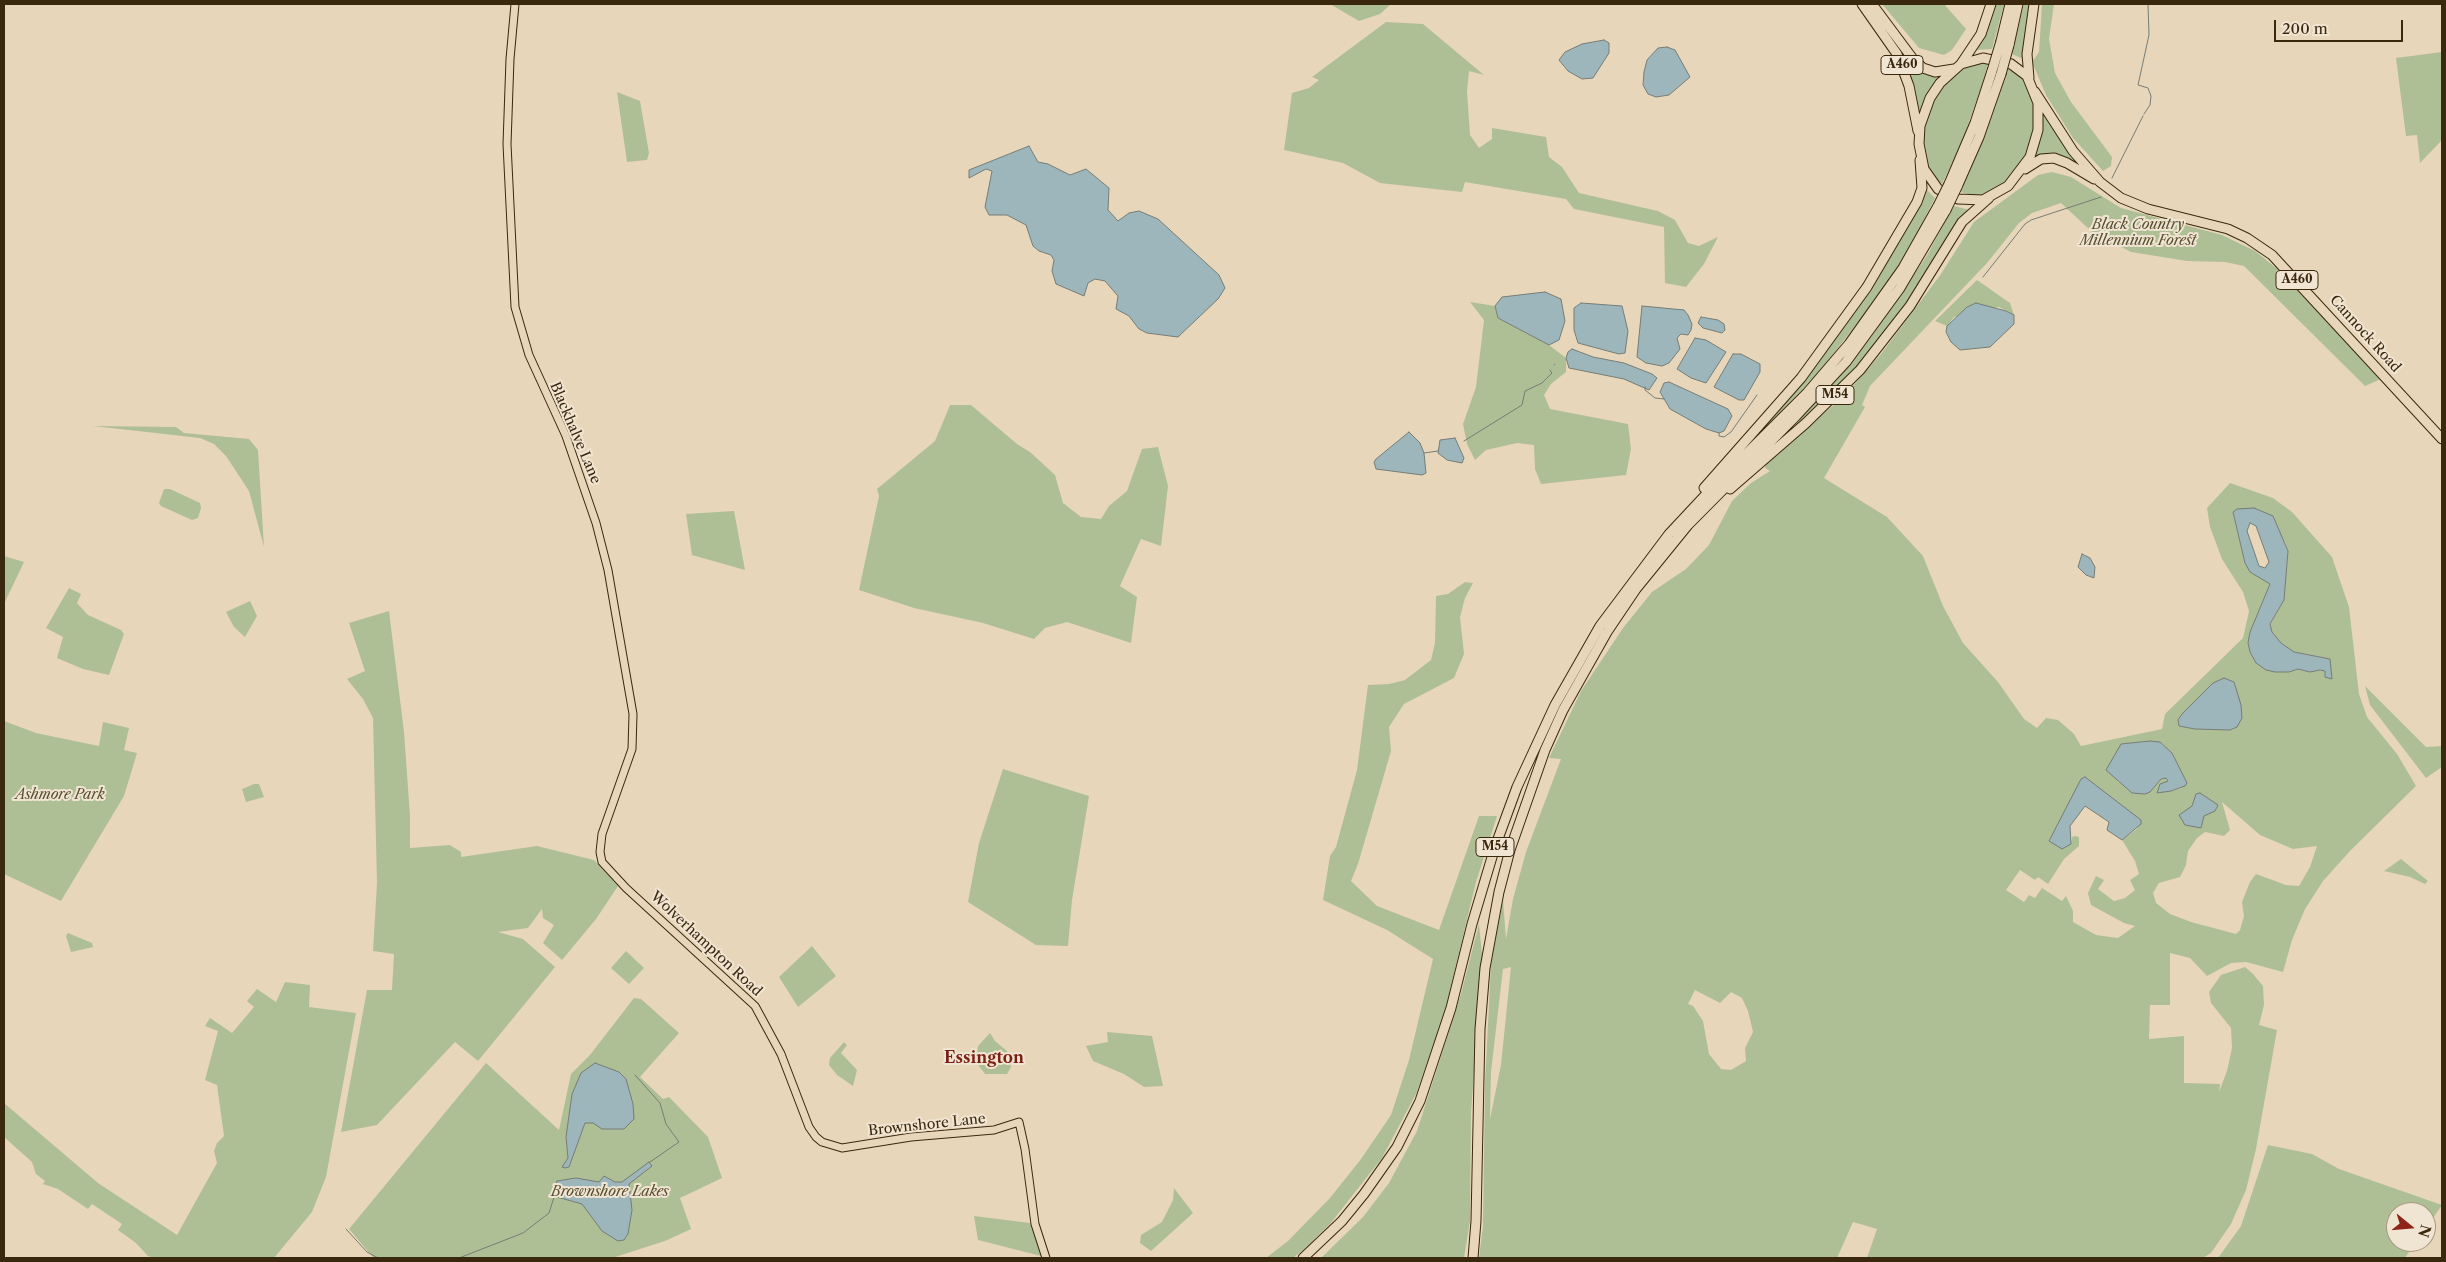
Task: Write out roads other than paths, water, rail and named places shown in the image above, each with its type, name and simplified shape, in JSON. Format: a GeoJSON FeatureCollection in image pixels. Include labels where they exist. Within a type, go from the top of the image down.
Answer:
{"type":"FeatureCollection","features":[{"type":"Feature","properties":{"kind":"highway","name":"A460"},"geometry":{"type":"LineString","coordinates":[[1862,4],[1897,54],[1908,86],[1919,136],[1920,160],[1928,178],[1944,194],[1964,200],[1989,198],[2008,186],[2019,174]]}},
{"type":"Feature","properties":{"kind":"highway","name":"A460"},"geometry":{"type":"LineString","coordinates":[[1872,4],[1912,60],[1923,68],[1936,72],[1978,58],[1994,59],[2014,66],[2030,81],[2035,92]]}},
{"type":"Feature","properties":{"kind":"highway"},"geometry":{"type":"LineString","coordinates":[[1919,136],[1922,118],[1930,98],[1977,42],[1991,4]]}},
{"type":"Feature","properties":{"kind":"highway","name":"M54"},"geometry":{"type":"LineString","coordinates":[[2005,43],[2010,4]]}},
{"type":"Feature","properties":{"kind":"highway","name":"M54"},"geometry":{"type":"LineString","coordinates":[[1473,1258],[1476,1220],[1480,1029],[1491,935],[1505,867],[1529,790],[1563,710],[1620,612],[1652,567],[1707,504],[1796,416],[1846,362],[1900,288],[1953,185],[1975,123],[1996,73],[2018,4]]}},
{"type":"Feature","properties":{"kind":"highway"},"geometry":{"type":"LineString","coordinates":[[2030,81],[2026,54],[2034,4]]}},
{"type":"Feature","properties":{"kind":"highway"},"geometry":{"type":"LineString","coordinates":[[2019,174],[2030,157],[2036,138],[2039,111],[2035,92]]}},
{"type":"Feature","properties":{"kind":"highway","name":"Cannock Road"},"geometry":{"type":"LineString","coordinates":[[2035,92],[2073,151],[2100,182]]}},
{"type":"Feature","properties":{"kind":"highway","name":"Cannock Road"},"geometry":{"type":"LineString","coordinates":[[2019,174],[2035,162],[2054,158],[2067,163],[2100,182],[2121,198],[2134,204],[2228,230],[2259,245],[2294,277],[2442,439]]}},
{"type":"Feature","properties":{"kind":"highway"},"geometry":{"type":"LineString","coordinates":[[1655,551],[1674,523],[1800,378],[1858,301],[1918,202],[1922,188],[1920,160]]}},
{"type":"Feature","properties":{"kind":"highway","name":"M54"},"geometry":{"type":"LineString","coordinates":[[1652,567],[1714,504],[1806,423],[1860,370],[1910,306],[1962,222],[1989,198]]}},
{"type":"Feature","properties":{"kind":"highway","name":"M54"},"geometry":{"type":"LineString","coordinates":[[1303,1258],[1342,1221],[1364,1194],[1397,1147],[1420,1101],[1451,1008],[1474,914],[1517,786],[1555,705],[1600,626],[1655,551],[1712,488],[1807,393],[1849,344],[1903,268],[1942,208]]}},
{"type":"Feature","properties":{"kind":"main road","name":"Blackhalve Lane"},"geometry":{"type":"LineString","coordinates":[[516,4],[510,59],[507,144],[515,307],[529,355],[566,436],[596,523],[609,579],[633,714],[633,739],[629,759],[601,842],[600,852],[605,866]]}},
{"type":"Feature","properties":{"kind":"main road","name":"Wolverhampton Road"},"geometry":{"type":"LineString","coordinates":[[605,866],[621,884],[755,1006],[781,1054],[812,1132],[822,1142],[836,1148]]}},
{"type":"Feature","properties":{"kind":"main road","name":"Brownshore Lane"},"geometry":{"type":"LineString","coordinates":[[836,1148],[910,1137],[994,1130],[1019,1122],[1023,1135],[1035,1224],[1046,1258]]}},
{"type":"Feature","properties":{"kind":"water"},"geometry":{"type":"Polygon","coordinates":[[[1604,40],[1609,43],[1609,53],[1593,78],[1582,79],[1568,71],[1559,60],[1565,52],[1582,44],[1604,40]]]}},
{"type":"Feature","properties":{"kind":"water"},"geometry":{"type":"Polygon","coordinates":[[[1667,47],[1675,50],[1690,77],[1669,95],[1656,97],[1648,94],[1643,85],[1644,72],[1647,60],[1658,48],[1667,47]]]}},
{"type":"Feature","properties":{"kind":"water"},"geometry":{"type":"Polygon","coordinates":[[[1029,146],[1038,162],[1048,164],[1070,175],[1086,169],[1109,188],[1108,210],[1118,221],[1129,213],[1139,211],[1158,219],[1219,275],[1225,288],[1218,299],[1178,337],[1147,333],[1139,329],[1129,316],[1116,309],[1118,296],[1105,281],[1095,279],[1088,283],[1084,296],[1056,284],[1052,271],[1054,260],[1051,255],[1039,251],[1033,246],[1026,225],[1007,215],[989,215],[985,207],[992,171],[986,169],[969,178],[969,170],[1029,146]]]}},
{"type":"Feature","properties":{"kind":"water"},"geometry":{"type":"Polygon","coordinates":[[[1545,292],[1561,299],[1565,321],[1559,340],[1549,345],[1498,318],[1495,306],[1502,297],[1545,292]]]}},
{"type":"Feature","properties":{"kind":"water"},"geometry":{"type":"Polygon","coordinates":[[[1581,303],[1622,306],[1628,331],[1625,353],[1619,354],[1578,343],[1574,330],[1574,308],[1581,303]]]}},
{"type":"Feature","properties":{"kind":"water"},"geometry":{"type":"Polygon","coordinates":[[[1976,303],[2014,315],[2014,324],[1990,347],[1960,350],[1951,342],[1946,332],[1947,326],[1967,307],[1976,303]]]}},
{"type":"Feature","properties":{"kind":"water"},"geometry":{"type":"Polygon","coordinates":[[[1642,306],[1684,310],[1692,324],[1688,335],[1681,334],[1677,338],[1680,349],[1669,363],[1662,366],[1646,363],[1637,357],[1642,306]]]}},
{"type":"Feature","properties":{"kind":"water"},"geometry":{"type":"Polygon","coordinates":[[[1701,317],[1718,320],[1724,324],[1725,330],[1722,333],[1703,328],[1698,323],[1701,317]]]}},
{"type":"Feature","properties":{"kind":"water"},"geometry":{"type":"Polygon","coordinates":[[[1695,338],[1706,340],[1726,352],[1706,383],[1691,378],[1677,369],[1695,338]]]}},
{"type":"Feature","properties":{"kind":"water"},"geometry":{"type":"Polygon","coordinates":[[[1572,349],[1593,357],[1624,363],[1652,374],[1657,378],[1649,390],[1624,379],[1569,368],[1566,358],[1568,352],[1572,349]]]}},
{"type":"Feature","properties":{"kind":"water"},"geometry":{"type":"Polygon","coordinates":[[[1733,354],[1741,354],[1760,364],[1760,372],[1744,400],[1739,400],[1714,387],[1733,354]]]}},
{"type":"Feature","properties":{"kind":"water"},"geometry":{"type":"Polygon","coordinates":[[[1669,382],[1728,409],[1732,416],[1724,431],[1719,433],[1706,429],[1670,409],[1660,392],[1664,383],[1669,382]]]}},
{"type":"Feature","properties":{"kind":"water"},"geometry":{"type":"Polygon","coordinates":[[[1409,432],[1420,443],[1424,453],[1426,473],[1422,475],[1376,469],[1374,462],[1376,459],[1409,432]]]}},
{"type":"Feature","properties":{"kind":"water"},"geometry":{"type":"Polygon","coordinates":[[[1455,438],[1464,458],[1462,463],[1447,460],[1438,453],[1440,440],[1455,438]]]}},
{"type":"Feature","properties":{"kind":"water"},"geometry":{"type":"Polygon","coordinates":[[[2254,508],[2273,516],[2288,551],[2284,600],[2270,624],[2272,632],[2281,643],[2294,652],[2330,659],[2332,679],[2325,677],[2325,671],[2310,672],[2298,669],[2289,672],[2275,672],[2266,670],[2256,663],[2248,643],[2250,632],[2270,584],[2250,572],[2245,563],[2233,512],[2237,509],[2254,508]],[[2250,523],[2247,531],[2259,566],[2265,568],[2269,562],[2256,526],[2250,523]]]}},
{"type":"Feature","properties":{"kind":"water"},"geometry":{"type":"Polygon","coordinates":[[[2082,554],[2090,558],[2095,567],[2094,578],[2086,575],[2078,567],[2082,554]]]}},
{"type":"Feature","properties":{"kind":"water"},"geometry":{"type":"Polygon","coordinates":[[[2224,678],[2234,682],[2241,705],[2242,718],[2237,727],[2230,730],[2195,729],[2179,726],[2178,720],[2182,714],[2213,683],[2224,678]]]}},
{"type":"Feature","properties":{"kind":"water"},"geometry":{"type":"Polygon","coordinates":[[[2150,741],[2160,742],[2172,753],[2187,783],[2185,786],[2157,793],[2160,784],[2168,781],[2166,778],[2161,779],[2150,792],[2145,794],[2132,793],[2106,770],[2121,744],[2150,741]]]}},
{"type":"Feature","properties":{"kind":"water"},"geometry":{"type":"Polygon","coordinates":[[[2085,777],[2141,820],[2141,824],[2122,840],[2107,830],[2109,822],[2085,806],[2070,826],[2071,844],[2062,849],[2049,841],[2081,779],[2085,777]]]}},
{"type":"Feature","properties":{"kind":"water"},"geometry":{"type":"Polygon","coordinates":[[[2200,793],[2218,805],[2215,811],[2204,816],[2201,828],[2185,825],[2179,815],[2192,806],[2196,794],[2200,793]]]}},
{"type":"Feature","properties":{"kind":"water"},"geometry":{"type":"Polygon","coordinates":[[[595,1063],[619,1072],[626,1079],[633,1104],[634,1119],[624,1129],[602,1129],[593,1123],[585,1123],[569,1167],[565,1168],[562,1167],[568,1158],[566,1137],[572,1094],[581,1073],[595,1063]]]}},
{"type":"Feature","properties":{"kind":"water"},"geometry":{"type":"Polygon","coordinates":[[[649,1162],[652,1166],[629,1184],[632,1210],[628,1234],[624,1240],[618,1241],[602,1231],[582,1204],[557,1197],[554,1190],[557,1181],[576,1178],[599,1182],[604,1176],[615,1182],[622,1182],[649,1162]]]}},
{"type":"Feature","properties":{"kind":"waterway"},"geometry":{"type":"LineString","coordinates":[[2144,114],[2150,105],[2151,96],[2148,88],[2138,85],[2149,35],[2148,4]]}},
{"type":"Feature","properties":{"kind":"waterway"},"geometry":{"type":"LineString","coordinates":[[2112,178],[2143,116]]}},
{"type":"Feature","properties":{"kind":"waterway"},"geometry":{"type":"LineString","coordinates":[[1983,277],[2025,224],[2031,220],[2101,197]]}},
{"type":"Feature","properties":{"kind":"waterway"},"geometry":{"type":"LineString","coordinates":[[1464,441],[1522,405],[1525,391],[1542,383],[1552,373],[1550,370]]}},
{"type":"Feature","properties":{"kind":"waterway"},"geometry":{"type":"LineString","coordinates":[[1645,387],[1645,390],[1655,398],[1664,399]]}},
{"type":"Feature","properties":{"kind":"waterway"},"geometry":{"type":"LineString","coordinates":[[1719,433],[1719,436],[1724,437],[1731,432],[1757,395]]}},
{"type":"Feature","properties":{"kind":"waterway"},"geometry":{"type":"LineString","coordinates":[[1424,453],[1438,451]]}},
{"type":"Feature","properties":{"kind":"waterway"},"geometry":{"type":"LineString","coordinates":[[635,1075],[660,1103],[666,1124],[679,1142],[650,1162]]}},
{"type":"Feature","properties":{"kind":"waterway"},"geometry":{"type":"LineString","coordinates":[[459,1258],[523,1233],[549,1213],[555,1194]]}},
{"type":"Feature","properties":{"kind":"waterway"},"geometry":{"type":"LineString","coordinates":[[346,1229],[367,1252],[378,1258]]}},
{"type":"Feature","properties":{"kind":"waterway"},"geometry":{"type":"LineString","coordinates":[[386,1258],[403,1258]]}},
{"type":"Feature","properties":{"kind":"district","name":"Essington"},"geometry":{"type":"Point","coordinates":[984,1058]}},
{"type":"Feature","properties":{"kind":"park label","name":"Black Country Millennium Forest"},"geometry":{"type":"Point","coordinates":[2138,234]}},
{"type":"Feature","properties":{"kind":"park label","name":"Ashmore Park"},"geometry":{"type":"Point","coordinates":[60,795]}},
{"type":"Feature","properties":{"kind":"park label","name":"Brownshore Lakes"},"geometry":{"type":"Point","coordinates":[610,1192]}}]}
